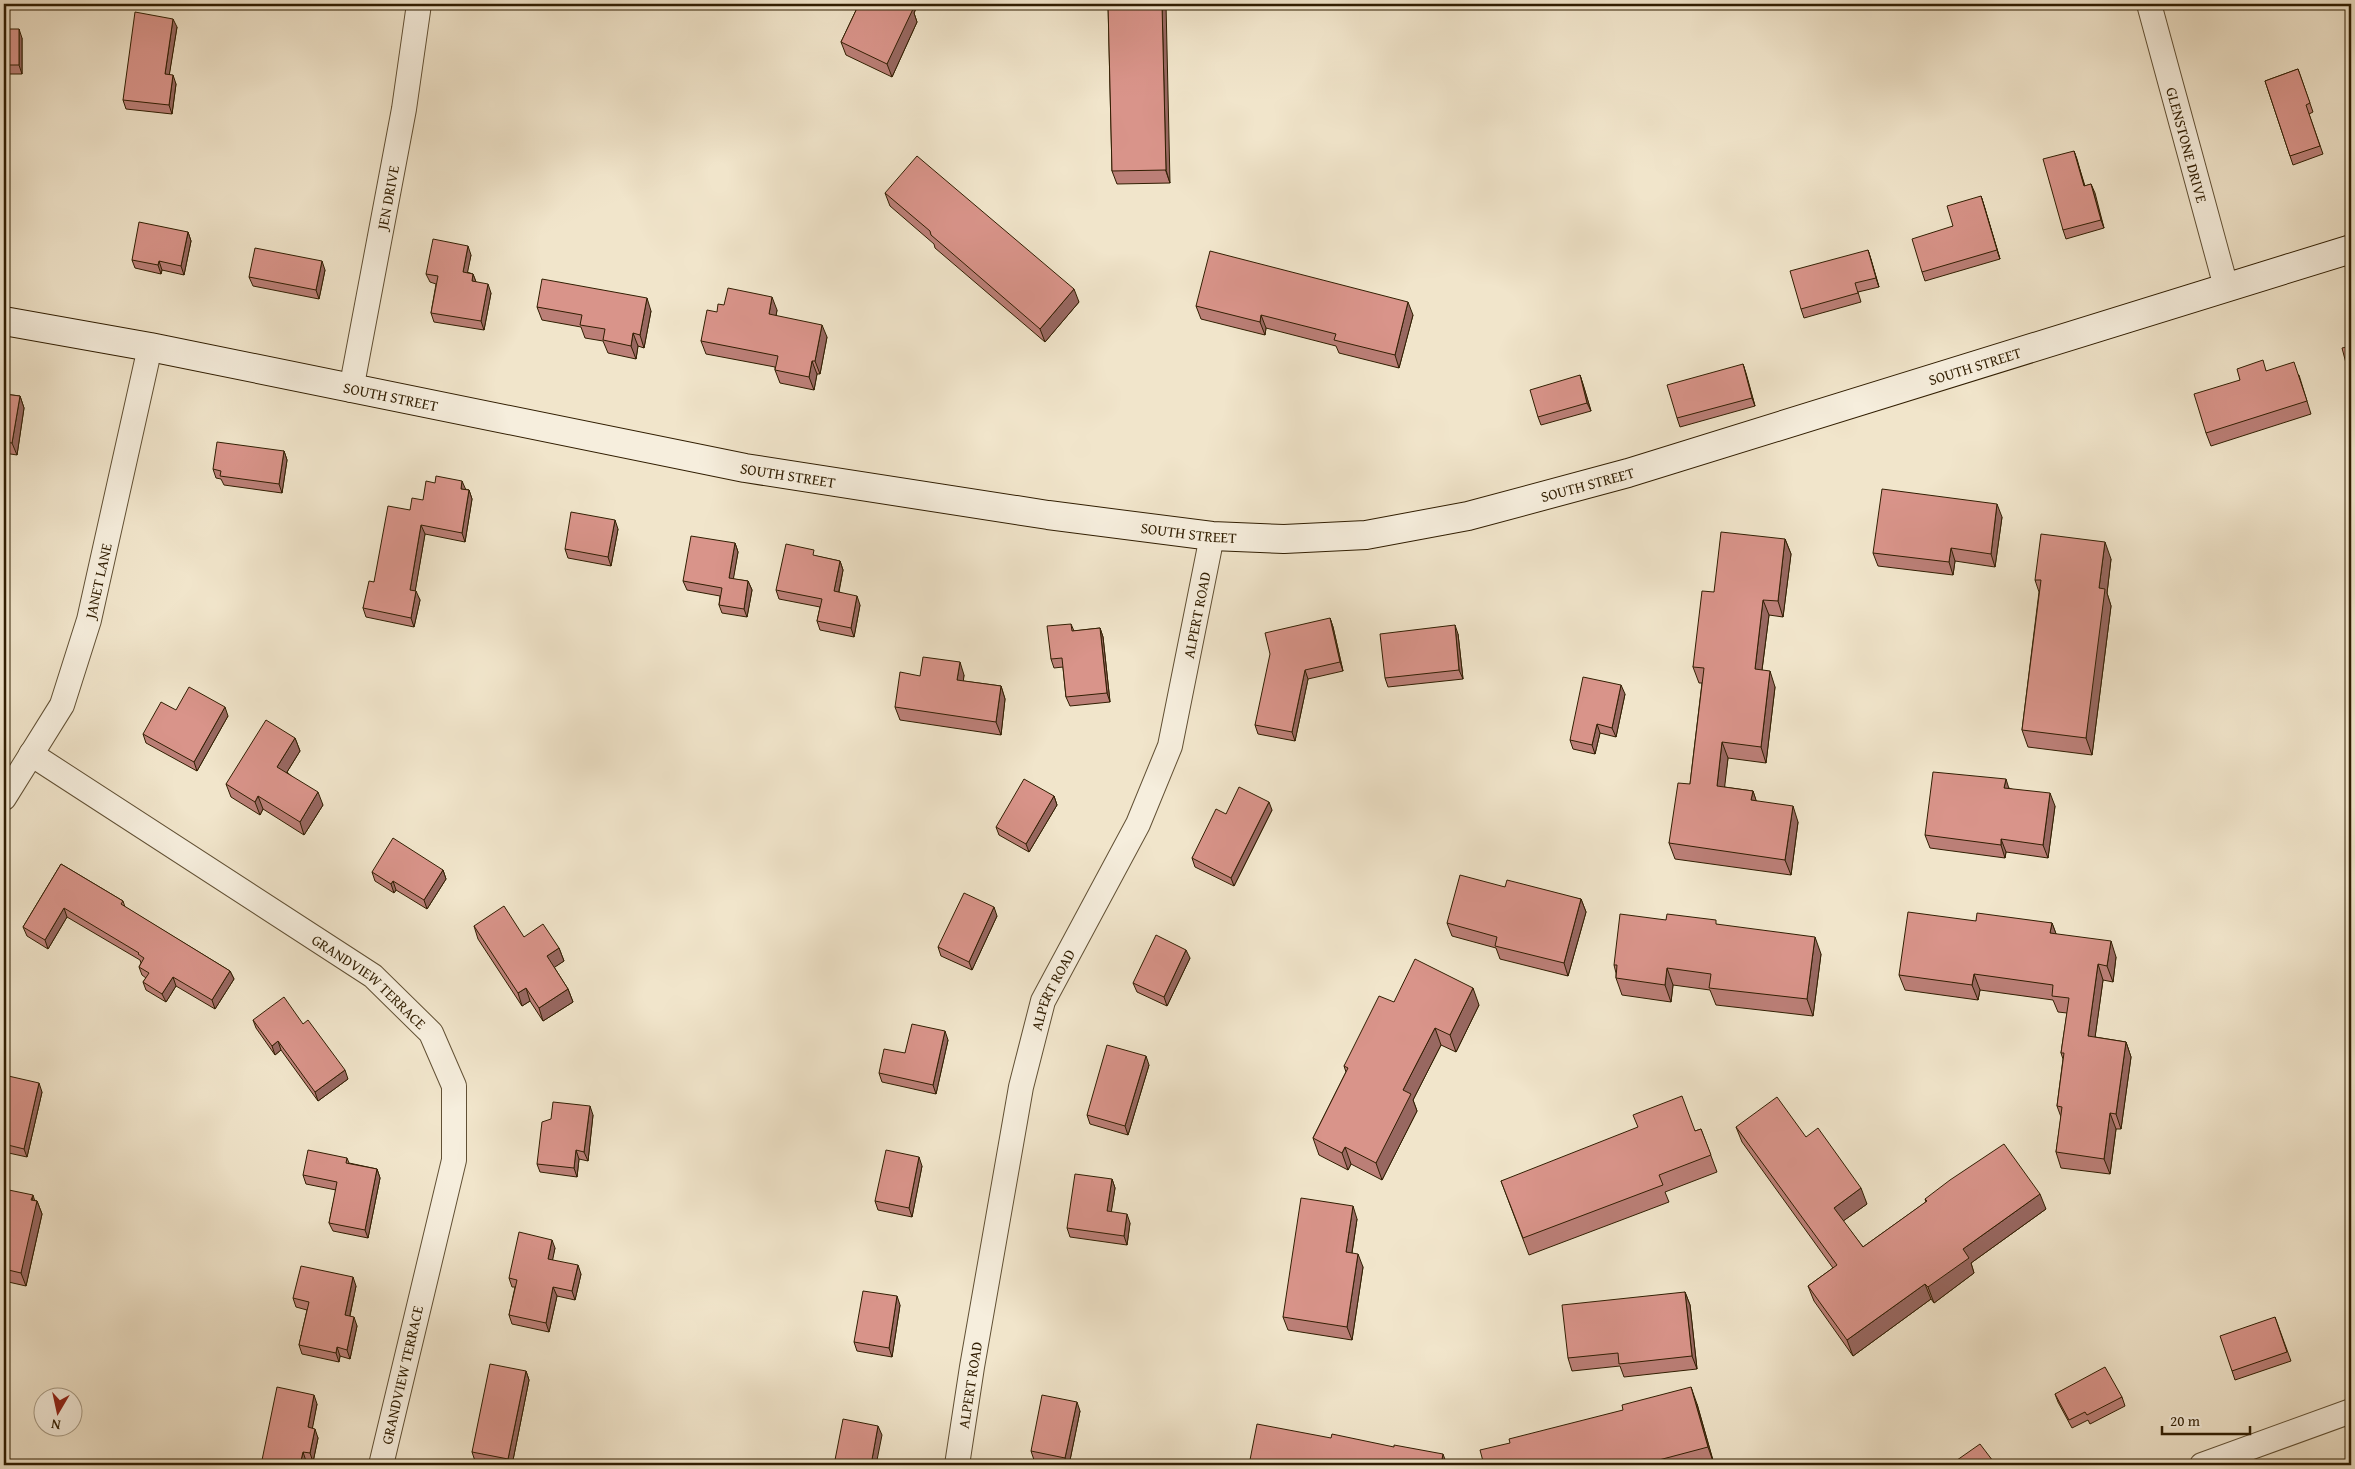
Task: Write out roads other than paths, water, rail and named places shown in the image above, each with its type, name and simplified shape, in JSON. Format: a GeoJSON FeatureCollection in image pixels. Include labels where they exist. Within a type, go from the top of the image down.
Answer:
{"type":"FeatureCollection","features":[{"type":"Feature","properties":{"kind":"street","name":"JEN DRIVE"},"geometry":{"type":"LineString","coordinates":[[351,390],[404,109],[418,4]]}},
{"type":"Feature","properties":{"kind":"street","name":"GLENSTONE DRIVE"},"geometry":{"type":"LineString","coordinates":[[2149,4],[2226,287]]}},
{"type":"Feature","properties":{"kind":"street","name":"SOUTH STREET"},"geometry":{"type":"LineString","coordinates":[[4,321],[150,348],[745,468],[1048,515],[1212,536],[1284,539],[1366,534],[1468,516],[1628,473],[2351,249]]}},
{"type":"Feature","properties":{"kind":"street","name":"JANET LANE"},"geometry":{"type":"LineString","coordinates":[[4,798],[62,705],[89,620],[150,348]]}},
{"type":"Feature","properties":{"kind":"street","name":"ALPERT ROAD"},"geometry":{"type":"LineString","coordinates":[[957,1465],[972,1367],[1021,1087],[1043,1001],[1138,824],[1170,746],[1212,536]]}},
{"type":"Feature","properties":{"kind":"street","name":"GRANDVIEW TERRACE"},"geometry":{"type":"LineString","coordinates":[[31,754],[373,976],[431,1032],[454,1086],[454,1160],[381,1465]]}},
{"type":"Feature","properties":{"kind":"street"},"geometry":{"type":"LineString","coordinates":[[2202,1465],[2351,1411]]}}]}
